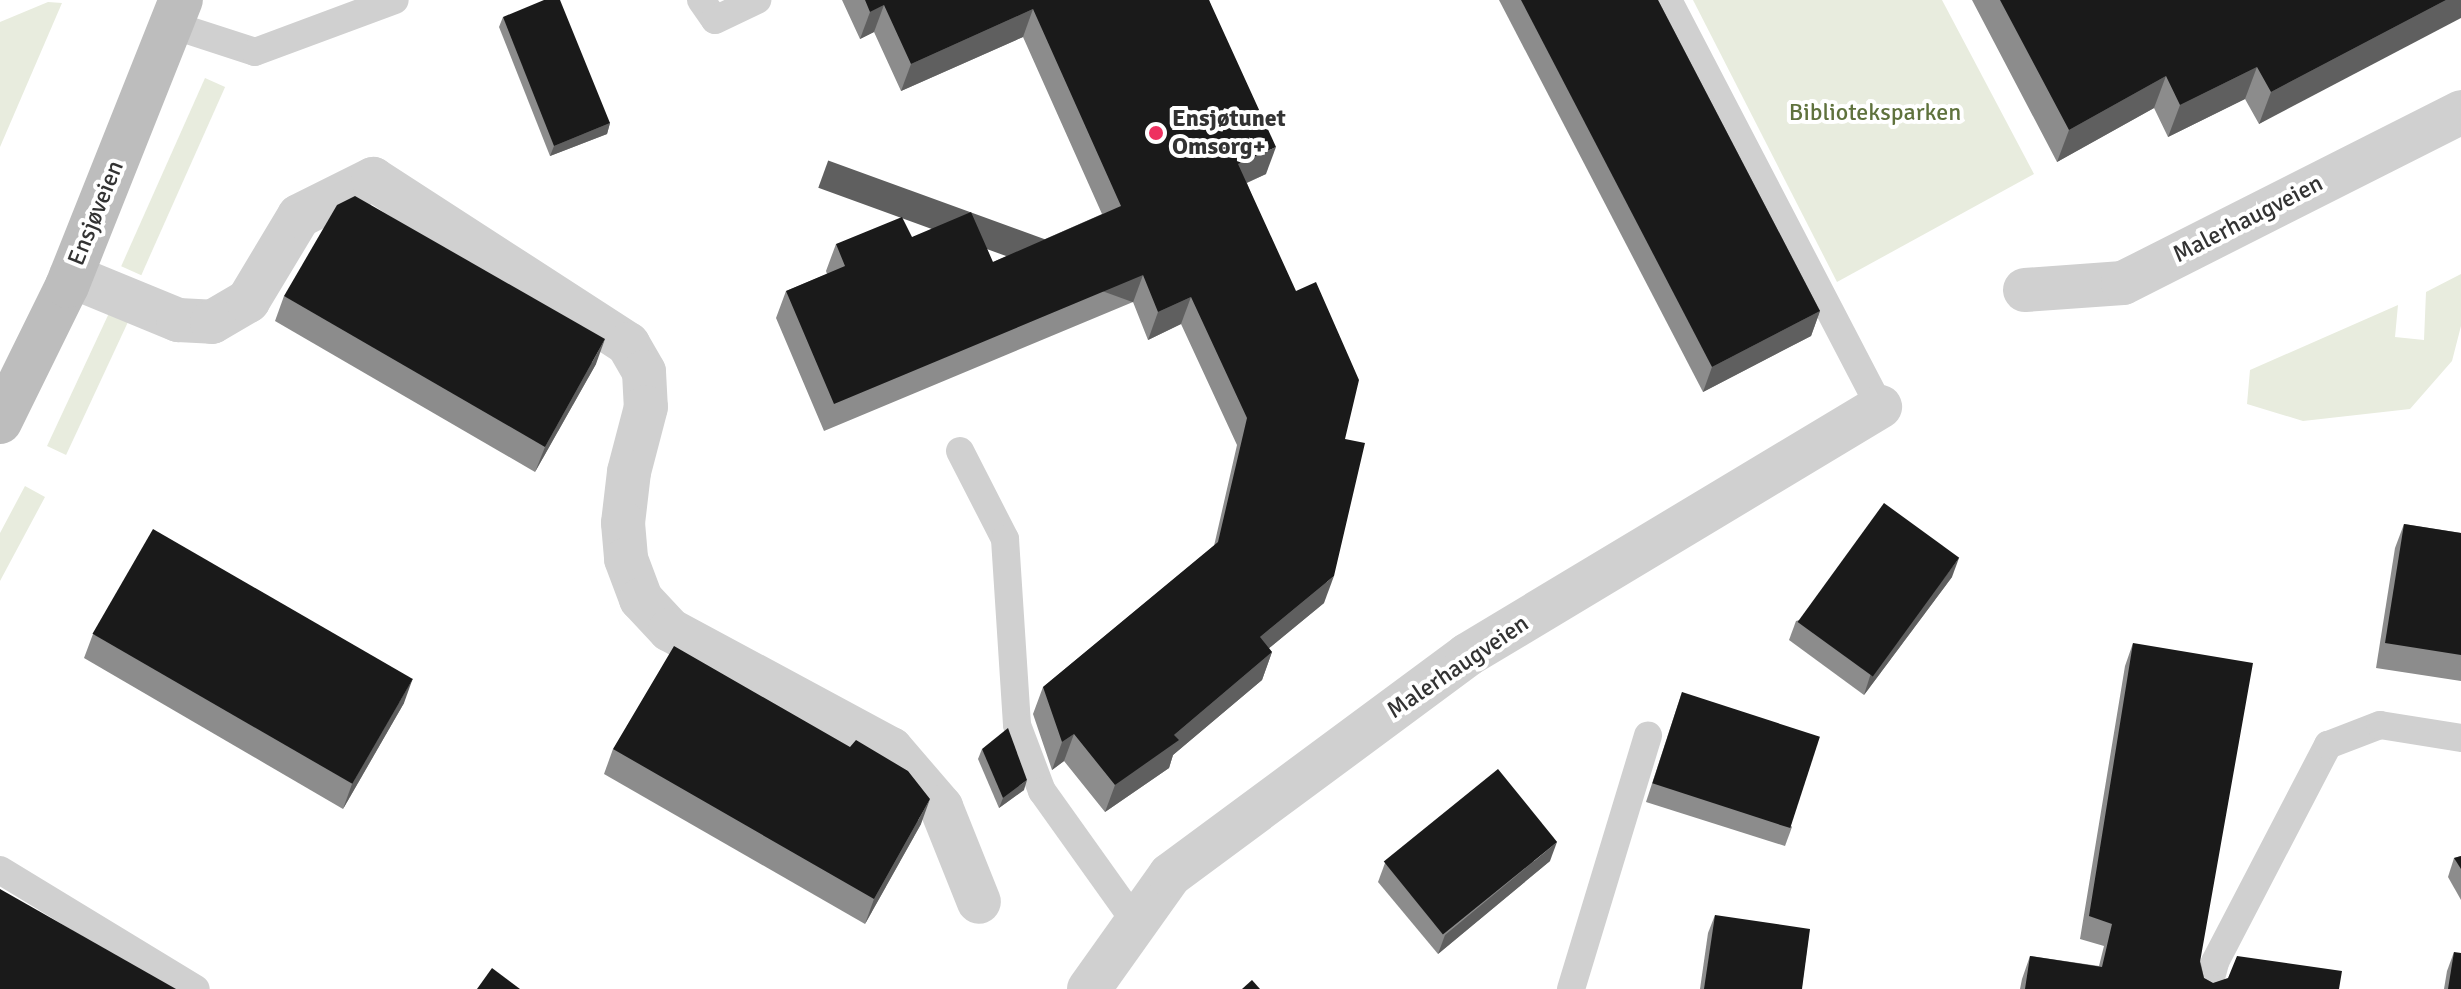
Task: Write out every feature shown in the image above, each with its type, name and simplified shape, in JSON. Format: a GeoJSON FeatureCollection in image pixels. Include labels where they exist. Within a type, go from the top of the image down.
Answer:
{"type":"FeatureCollection","features":[{"type":"Feature","properties":{"kind":"main road","name":"Ensjøveien"},"geometry":{"type":"LineString","coordinates":[[0,422],[71,276],[177,12]]}},
{"type":"Feature","properties":{"kind":"street","name":"Malerhaugveien"},"geometry":{"type":"LineString","coordinates":[[2025,290],[2123,283],[2461,112]]}},
{"type":"Feature","properties":{"kind":"street"},"geometry":{"type":"LineString","coordinates":[[71,276],[178,320],[212,322],[248,301],[299,216],[373,179],[628,344],[644,372],[646,407],[629,472],[623,523],[626,559],[641,599],[670,630],[891,749],[941,807],[979,902]]}},
{"type":"Feature","properties":{"kind":"street","name":"Malerhaugveien"},"geometry":{"type":"LineString","coordinates":[[1089,989],[1134,920],[1170,875],[1467,655],[1880,407]]}},
{"type":"Feature","properties":{"kind":"lane"},"geometry":{"type":"LineString","coordinates":[[177,12],[255,52],[395,0]]}},
{"type":"Feature","properties":{"kind":"lane"},"geometry":{"type":"LineString","coordinates":[[701,0],[715,20],[757,0]]}},
{"type":"Feature","properties":{"kind":"lane"},"geometry":{"type":"LineString","coordinates":[[1668,0],[1880,407]]}},
{"type":"Feature","properties":{"kind":"lane"},"geometry":{"type":"LineString","coordinates":[[960,451],[1005,539],[1017,725],[1042,791],[1134,920]]}},
{"type":"Feature","properties":{"kind":"lane"},"geometry":{"type":"LineString","coordinates":[[2208,989],[2215,962],[2328,745],[2380,725],[2461,738]]}},
{"type":"Feature","properties":{"kind":"lane"},"geometry":{"type":"LineString","coordinates":[[1571,989],[1648,735]]}},
{"type":"Feature","properties":{"kind":"lane"},"geometry":{"type":"LineString","coordinates":[[0,870],[196,989]]}},
{"type":"Feature","properties":{"kind":"green space","name":"Biblioteksparken"},"geometry":{"type":"Polygon","coordinates":[[[1693,0],[1942,0],[2034,174],[1837,282],[1693,0]]]}},
{"type":"Feature","properties":{"kind":"green space"},"geometry":{"type":"Polygon","coordinates":[[[48,2],[62,3],[0,147],[0,22],[48,2]]]}},
{"type":"Feature","properties":{"kind":"green space"},"geometry":{"type":"Polygon","coordinates":[[[205,78],[225,87],[141,275],[121,266],[205,78]]]}},
{"type":"Feature","properties":{"kind":"green space"},"geometry":{"type":"Polygon","coordinates":[[[2461,274],[2461,326],[2452,361],[2410,409],[2303,421],[2247,404],[2250,370],[2398,305],[2395,337],[2424,340],[2426,292],[2461,274]]]}},
{"type":"Feature","properties":{"kind":"green space"},"geometry":{"type":"Polygon","coordinates":[[[110,311],[129,320],[66,455],[47,446],[110,311]]]}},
{"type":"Feature","properties":{"kind":"green space"},"geometry":{"type":"Polygon","coordinates":[[[25,486],[45,497],[0,581],[0,533],[25,486]]]}},
{"type":"Feature","properties":{"kind":"building"},"geometry":{"type":"Polygon","coordinates":[[[544,0],[560,0],[610,123],[554,146],[503,17],[544,0]]]}},
{"type":"Feature","properties":{"kind":"building"},"geometry":{"type":"Polygon","coordinates":[[[865,0],[1209,0],[1276,147],[1238,164],[1296,291],[1316,282],[1359,380],[1345,439],[1365,443],[1334,576],[1260,637],[1272,652],[1174,735],[1179,740],[1115,785],[1074,734],[1062,742],[1043,687],[1218,542],[1247,418],[1191,297],[1158,312],[1143,275],[834,404],[786,291],[845,266],[836,244],[902,217],[912,237],[971,212],[993,262],[1121,206],[1033,9],[911,64],[884,5],[870,12],[865,0]]]}},
{"type":"Feature","properties":{"kind":"building"},"geometry":{"type":"Polygon","coordinates":[[[1521,0],[1658,0],[1820,311],[1712,367],[1521,0]]]}},
{"type":"Feature","properties":{"kind":"building"},"geometry":{"type":"Polygon","coordinates":[[[2000,0],[2446,0],[2271,92],[2257,67],[2180,105],[2166,76],[2069,130],[2000,0]]]}},
{"type":"Feature","properties":{"kind":"building"},"geometry":{"type":"Polygon","coordinates":[[[355,196],[605,339],[545,447],[284,296],[337,205],[355,196]]]}},
{"type":"Feature","properties":{"kind":"building"},"geometry":{"type":"Polygon","coordinates":[[[1884,503],[1959,558],[1873,677],[1798,622],[1884,503]]]}},
{"type":"Feature","properties":{"kind":"building"},"geometry":{"type":"Polygon","coordinates":[[[2404,524],[2461,533],[2461,655],[2385,643],[2404,524]]]}},
{"type":"Feature","properties":{"kind":"building"},"geometry":{"type":"Polygon","coordinates":[[[153,529],[413,679],[352,784],[92,634],[153,529]]]}},
{"type":"Feature","properties":{"kind":"building"},"geometry":{"type":"Polygon","coordinates":[[[2133,643],[2253,663],[2200,962],[2204,978],[2213,983],[2228,978],[2237,956],[2342,971],[2339,989],[2025,989],[2030,956],[2102,967],[2112,924],[2089,916],[2133,643]]]}},
{"type":"Feature","properties":{"kind":"building"},"geometry":{"type":"Polygon","coordinates":[[[674,646],[850,747],[856,740],[908,771],[930,799],[874,899],[613,749],[674,646]]]}},
{"type":"Feature","properties":{"kind":"building"},"geometry":{"type":"Polygon","coordinates":[[[1682,692],[1820,737],[1790,828],[1652,783],[1682,692]]]}},
{"type":"Feature","properties":{"kind":"building"},"geometry":{"type":"Polygon","coordinates":[[[1008,728],[1027,780],[1003,798],[982,749],[1008,728]]]}},
{"type":"Feature","properties":{"kind":"building"},"geometry":{"type":"Polygon","coordinates":[[[1498,769],[1557,842],[1443,935],[1384,862],[1498,769]]]}},
{"type":"Feature","properties":{"kind":"building"},"geometry":{"type":"Polygon","coordinates":[[[2461,856],[2461,869],[2454,858],[2461,856]]]}},
{"type":"Feature","properties":{"kind":"building"},"geometry":{"type":"Polygon","coordinates":[[[0,889],[176,989],[0,989],[0,889]]]}},
{"type":"Feature","properties":{"kind":"building"},"geometry":{"type":"Polygon","coordinates":[[[1715,915],[1810,929],[1802,989],[1704,989],[1715,915]]]}},
{"type":"Feature","properties":{"kind":"building"},"geometry":{"type":"Polygon","coordinates":[[[2454,952],[2461,953],[2461,989],[2448,989],[2454,952]]]}},
{"type":"Feature","properties":{"kind":"building"},"geometry":{"type":"Polygon","coordinates":[[[492,968],[520,989],[477,989],[492,968]]]}},
{"type":"Feature","properties":{"kind":"building"},"geometry":{"type":"Polygon","coordinates":[[[1252,980],[1260,989],[1242,989],[1252,980]]]}},
{"type":"Feature","properties":{"kind":"place","name":"Ensjøtunet Omsorg+"},"geometry":{"type":"Point","coordinates":[1156,133]}}]}
